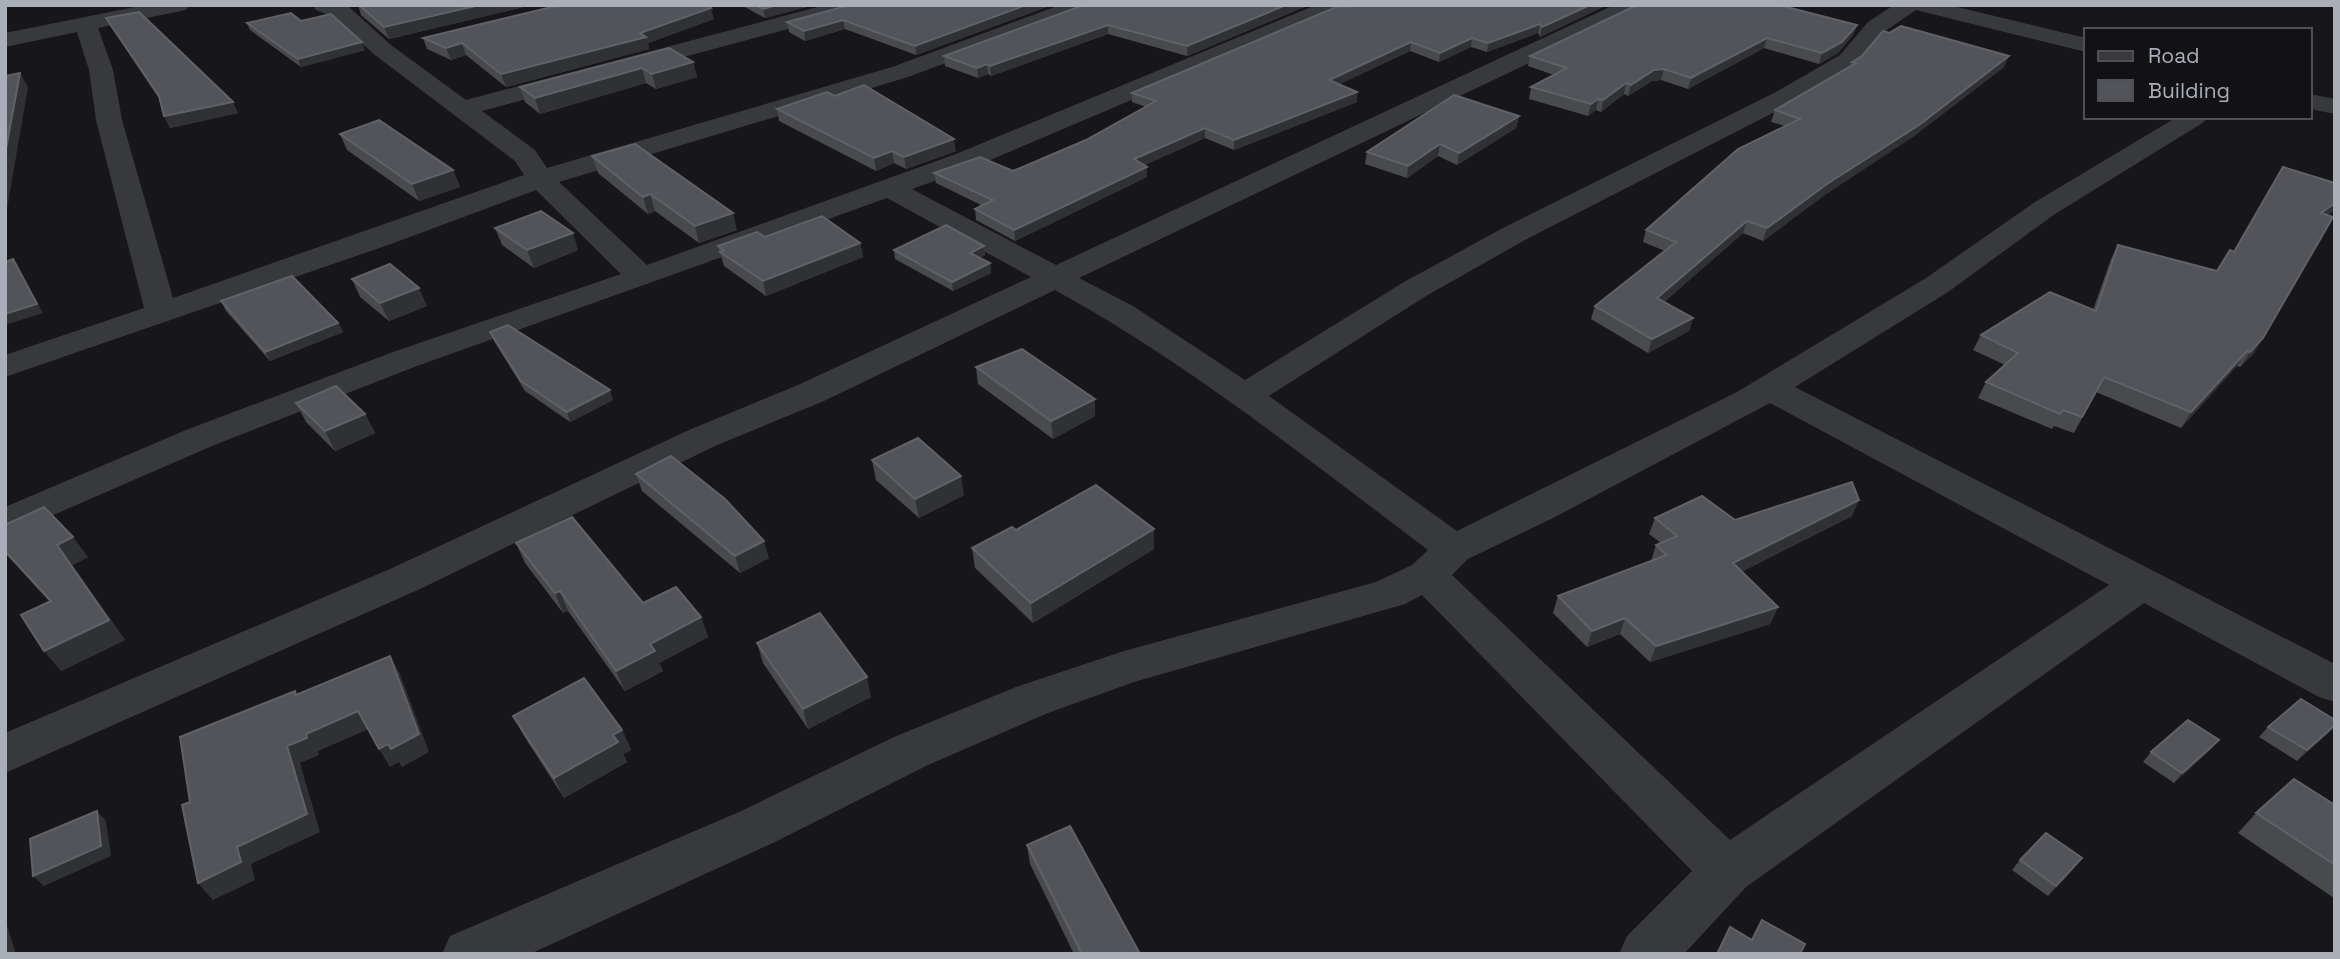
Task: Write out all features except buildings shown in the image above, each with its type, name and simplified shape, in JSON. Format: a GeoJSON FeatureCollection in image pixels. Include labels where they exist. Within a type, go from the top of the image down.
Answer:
{"type":"FeatureCollection","features":[{"type":"Feature","properties":{"kind":"street"},"geometry":{"type":"LineString","coordinates":[[5,40],[138,10],[178,5]]}},
{"type":"Feature","properties":{"kind":"street"},"geometry":{"type":"LineString","coordinates":[[324,5],[341,12],[383,50],[525,156],[540,179],[642,278]]}},
{"type":"Feature","properties":{"kind":"street"},"geometry":{"type":"LineString","coordinates":[[462,109],[850,5]]}},
{"type":"Feature","properties":{"kind":"street"},"geometry":{"type":"LineString","coordinates":[[5,367],[380,238],[540,179],[900,72],[1081,5]]}},
{"type":"Feature","properties":{"kind":"street"},"geometry":{"type":"LineString","coordinates":[[5,523],[225,428],[405,359],[642,278],[889,188],[1100,106],[1335,5]]}},
{"type":"Feature","properties":{"kind":"street"},"geometry":{"type":"LineString","coordinates":[[5,754],[405,579],[702,438],[811,393],[1632,5]]}},
{"type":"Feature","properties":{"kind":"street"},"geometry":{"type":"LineString","coordinates":[[1245,396],[1415,289],[1514,234],[1785,97],[1848,60],[1876,27],[1909,5]]}},
{"type":"Feature","properties":{"kind":"street"},"geometry":{"type":"LineString","coordinates":[[1921,5],[2084,46]]}},
{"type":"Feature","properties":{"kind":"street"},"geometry":{"type":"LineString","coordinates":[[85,24],[101,70],[109,120],[161,313]]}},
{"type":"Feature","properties":{"kind":"street"},"geometry":{"type":"LineString","coordinates":[[383,50],[410,44]]}},
{"type":"Feature","properties":{"kind":"street"},"geometry":{"type":"LineString","coordinates":[[2312,101],[2335,107]]}},
{"type":"Feature","properties":{"kind":"street"},"geometry":{"type":"LineString","coordinates":[[470,954],[757,827],[911,751],[1032,700],[1124,668],[1390,593],[1441,562],[1769,388],[1937,285],[2045,208],[2192,119]]}},
{"type":"Feature","properties":{"kind":"street"},"geometry":{"type":"LineString","coordinates":[[889,188],[1121,313],[1245,396],[1441,562],[1727,871]]}},
{"type":"Feature","properties":{"kind":"street"},"geometry":{"type":"LineString","coordinates":[[1769,388],[2335,685]]}},
{"type":"Feature","properties":{"kind":"street"},"geometry":{"type":"LineString","coordinates":[[1647,954],[1727,871],[2141,584]]}}]}
